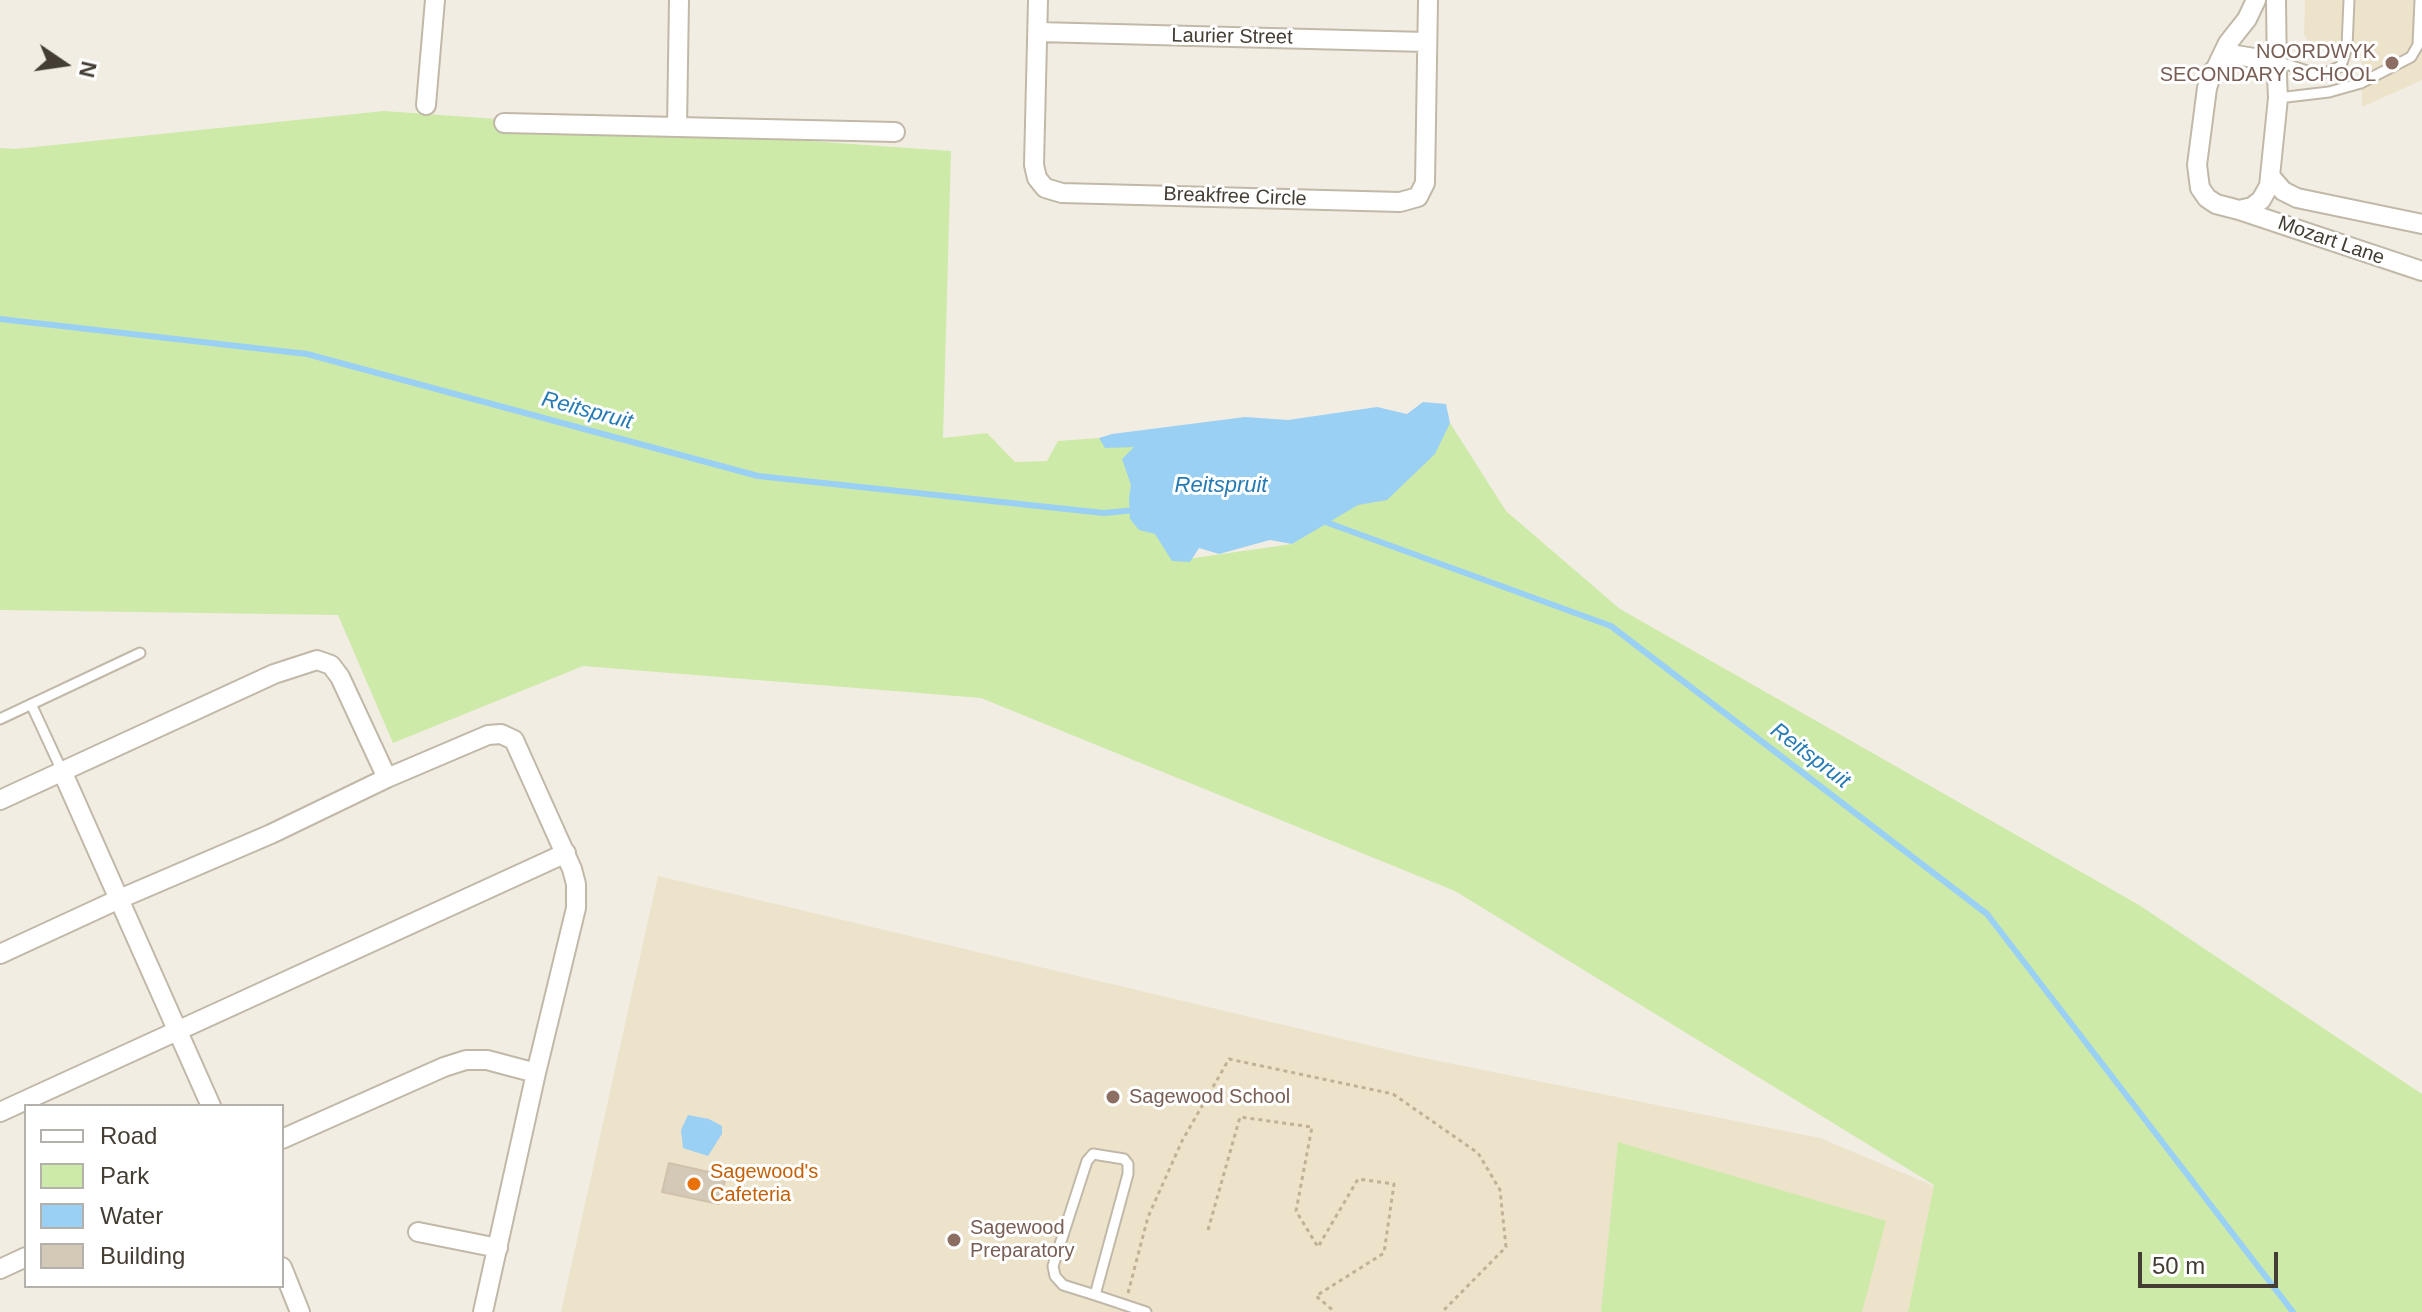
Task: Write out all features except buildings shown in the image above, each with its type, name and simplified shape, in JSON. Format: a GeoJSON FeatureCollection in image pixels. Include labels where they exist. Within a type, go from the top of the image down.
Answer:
{"type":"FeatureCollection","features":[{"type":"Feature","properties":{"kind":"street"},"geometry":{"type":"LineString","coordinates":[[426,105],[435,0]]}},
{"type":"Feature","properties":{"kind":"street"},"geometry":{"type":"LineString","coordinates":[[677,127],[679,0]]}},
{"type":"Feature","properties":{"kind":"street","name":"Breakfree Circle"},"geometry":{"type":"LineString","coordinates":[[1038,0],[1034,165],[1037,178],[1045,188],[1062,193],[1400,202],[1418,197],[1425,183],[1428,0]]}},
{"type":"Feature","properties":{"kind":"street","name":"Mozart Lane"},"geometry":{"type":"LineString","coordinates":[[2256,0],[2247,19],[2228,43],[2207,88],[2197,165],[2198,180],[2207,198],[2216,204],[2422,271]]}},
{"type":"Feature","properties":{"kind":"street"},"geometry":{"type":"LineString","coordinates":[[2239,210],[2252,207],[2261,200],[2271,177],[2278,98],[2276,0]]}},
{"type":"Feature","properties":{"kind":"street","name":"Laurier Street"},"geometry":{"type":"LineString","coordinates":[[1038,32],[1426,42]]}},
{"type":"Feature","properties":{"kind":"street"},"geometry":{"type":"LineString","coordinates":[[2217,66],[2236,55],[2248,55],[2277,69]]}},
{"type":"Feature","properties":{"kind":"street"},"geometry":{"type":"LineString","coordinates":[[504,123],[895,132]]}},
{"type":"Feature","properties":{"kind":"street","name":"Mozart Lane"},"geometry":{"type":"LineString","coordinates":[[2271,177],[2283,191],[2297,198],[2422,224]]}},
{"type":"Feature","properties":{"kind":"street"},"geometry":{"type":"LineString","coordinates":[[0,800],[274,674],[317,660],[331,665],[340,677],[387,778]]}},
{"type":"Feature","properties":{"kind":"street"},"geometry":{"type":"LineString","coordinates":[[0,954],[488,735],[501,734],[514,740],[566,853],[576,884],[576,908],[483,1312]]}},
{"type":"Feature","properties":{"kind":"street"},"geometry":{"type":"LineString","coordinates":[[62,771],[210,1104]]}},
{"type":"Feature","properties":{"kind":"street"},"geometry":{"type":"LineString","coordinates":[[0,1112],[566,853]]}},
{"type":"Feature","properties":{"kind":"street"},"geometry":{"type":"LineString","coordinates":[[284,1138],[466,1060],[487,1060],[536,1073]]}},
{"type":"Feature","properties":{"kind":"street"},"geometry":{"type":"LineString","coordinates":[[418,1232],[498,1248]]}},
{"type":"Feature","properties":{"kind":"street"},"geometry":{"type":"LineString","coordinates":[[0,1269],[24,1258]]}},
{"type":"Feature","properties":{"kind":"street"},"geometry":{"type":"LineString","coordinates":[[284,1272],[300,1312]]}},
{"type":"Feature","properties":{"kind":"lane"},"geometry":{"type":"LineString","coordinates":[[2277,69],[2328,72],[2341,66],[2347,47],[2349,0]]}},
{"type":"Feature","properties":{"kind":"lane"},"geometry":{"type":"LineString","coordinates":[[2278,98],[2340,89],[2361,83],[2402,63],[2415,54],[2418,45],[2420,0]]}},
{"type":"Feature","properties":{"kind":"lane"},"geometry":{"type":"LineString","coordinates":[[0,719],[140,653]]}},
{"type":"Feature","properties":{"kind":"lane"},"geometry":{"type":"LineString","coordinates":[[31,704],[62,771]]}},
{"type":"Feature","properties":{"kind":"lane"},"geometry":{"type":"LineString","coordinates":[[1095,1295],[1128,1174],[1128,1164],[1124,1159],[1093,1154],[1087,1161],[1053,1266],[1055,1276],[1063,1285],[1146,1312]]}},
{"type":"Feature","properties":{"kind":"path"},"geometry":{"type":"LineString","coordinates":[[1125,1305],[1148,1217],[1182,1141],[1229,1059],[1393,1094],[1478,1153],[1500,1190],[1506,1247],[1442,1312]]}},
{"type":"Feature","properties":{"kind":"path"},"geometry":{"type":"LineString","coordinates":[[1208,1230],[1240,1117],[1312,1127],[1296,1211],[1318,1247],[1358,1179],[1394,1184],[1384,1253],[1316,1296],[1335,1312]]}},
{"type":"Feature","properties":{"kind":"shaded area","name":"NOORDWYK SECONDARY SCHOOL"},"geometry":{"type":"Polygon","coordinates":[[[2305,0],[2422,0],[2422,80],[2362,107],[2361,46],[2311,45],[2304,35],[2305,0]]]}},
{"type":"Feature","properties":{"kind":"shaded area","name":"Sagewood School"},"geometry":{"type":"Polygon","coordinates":[[[658,876],[1414,1056],[1820,1138],[1934,1186],[1908,1312],[561,1312],[658,876]]]}},
{"type":"Feature","properties":{"kind":"green space","name":"Reitspruit"},"geometry":{"type":"Polygon","coordinates":[[[384,111],[951,151],[943,438],[987,433],[1015,462],[1047,461],[1058,441],[1099,438],[1136,446],[1173,561],[1292,544],[1318,528],[1450,423],[1506,511],[1620,609],[2139,905],[2422,1094],[2422,1312],[1908,1312],[1934,1185],[1455,891],[981,698],[583,666],[393,743],[338,615],[0,610],[0,148],[15,149],[384,111]]]}},
{"type":"Feature","properties":{"kind":"green space"},"geometry":{"type":"Polygon","coordinates":[[[1618,1142],[1886,1221],[1862,1312],[1601,1312],[1618,1142]]]}},
{"type":"Feature","properties":{"kind":"water","name":"Reitspruit"},"geometry":{"type":"Polygon","coordinates":[[[1423,402],[1446,404],[1450,423],[1435,454],[1387,500],[1358,505],[1292,544],[1270,540],[1219,554],[1199,548],[1190,562],[1172,561],[1155,534],[1139,530],[1130,519],[1131,485],[1122,459],[1134,447],[1105,448],[1099,438],[1245,417],[1288,420],[1377,407],[1407,414],[1423,402]]]}},
{"type":"Feature","properties":{"kind":"water"},"geometry":{"type":"Polygon","coordinates":[[[688,1115],[709,1119],[722,1126],[722,1134],[708,1156],[683,1148],[681,1130],[688,1115]]]}},
{"type":"Feature","properties":{"kind":"waterway","name":"Reitspruit"},"geometry":{"type":"LineString","coordinates":[[0,319],[307,354],[758,476],[1104,513],[1136,510]]}},
{"type":"Feature","properties":{"kind":"waterway","name":"Reitspruit"},"geometry":{"type":"LineString","coordinates":[[1320,520],[1611,626],[1987,914],[2293,1312]]}},
{"type":"Feature","properties":{"kind":"place","name":"NOORDWYK SECONDARY SCHOOL"},"geometry":{"type":"Point","coordinates":[2392,63]}},
{"type":"Feature","properties":{"kind":"place","name":"Sagewood School"},"geometry":{"type":"Point","coordinates":[1113,1097]}},
{"type":"Feature","properties":{"kind":"place","name":"Sagewood's Cafeteria"},"geometry":{"type":"Point","coordinates":[694,1184]}},
{"type":"Feature","properties":{"kind":"place","name":"Sagewood Preparatory"},"geometry":{"type":"Point","coordinates":[954,1240]}}]}
